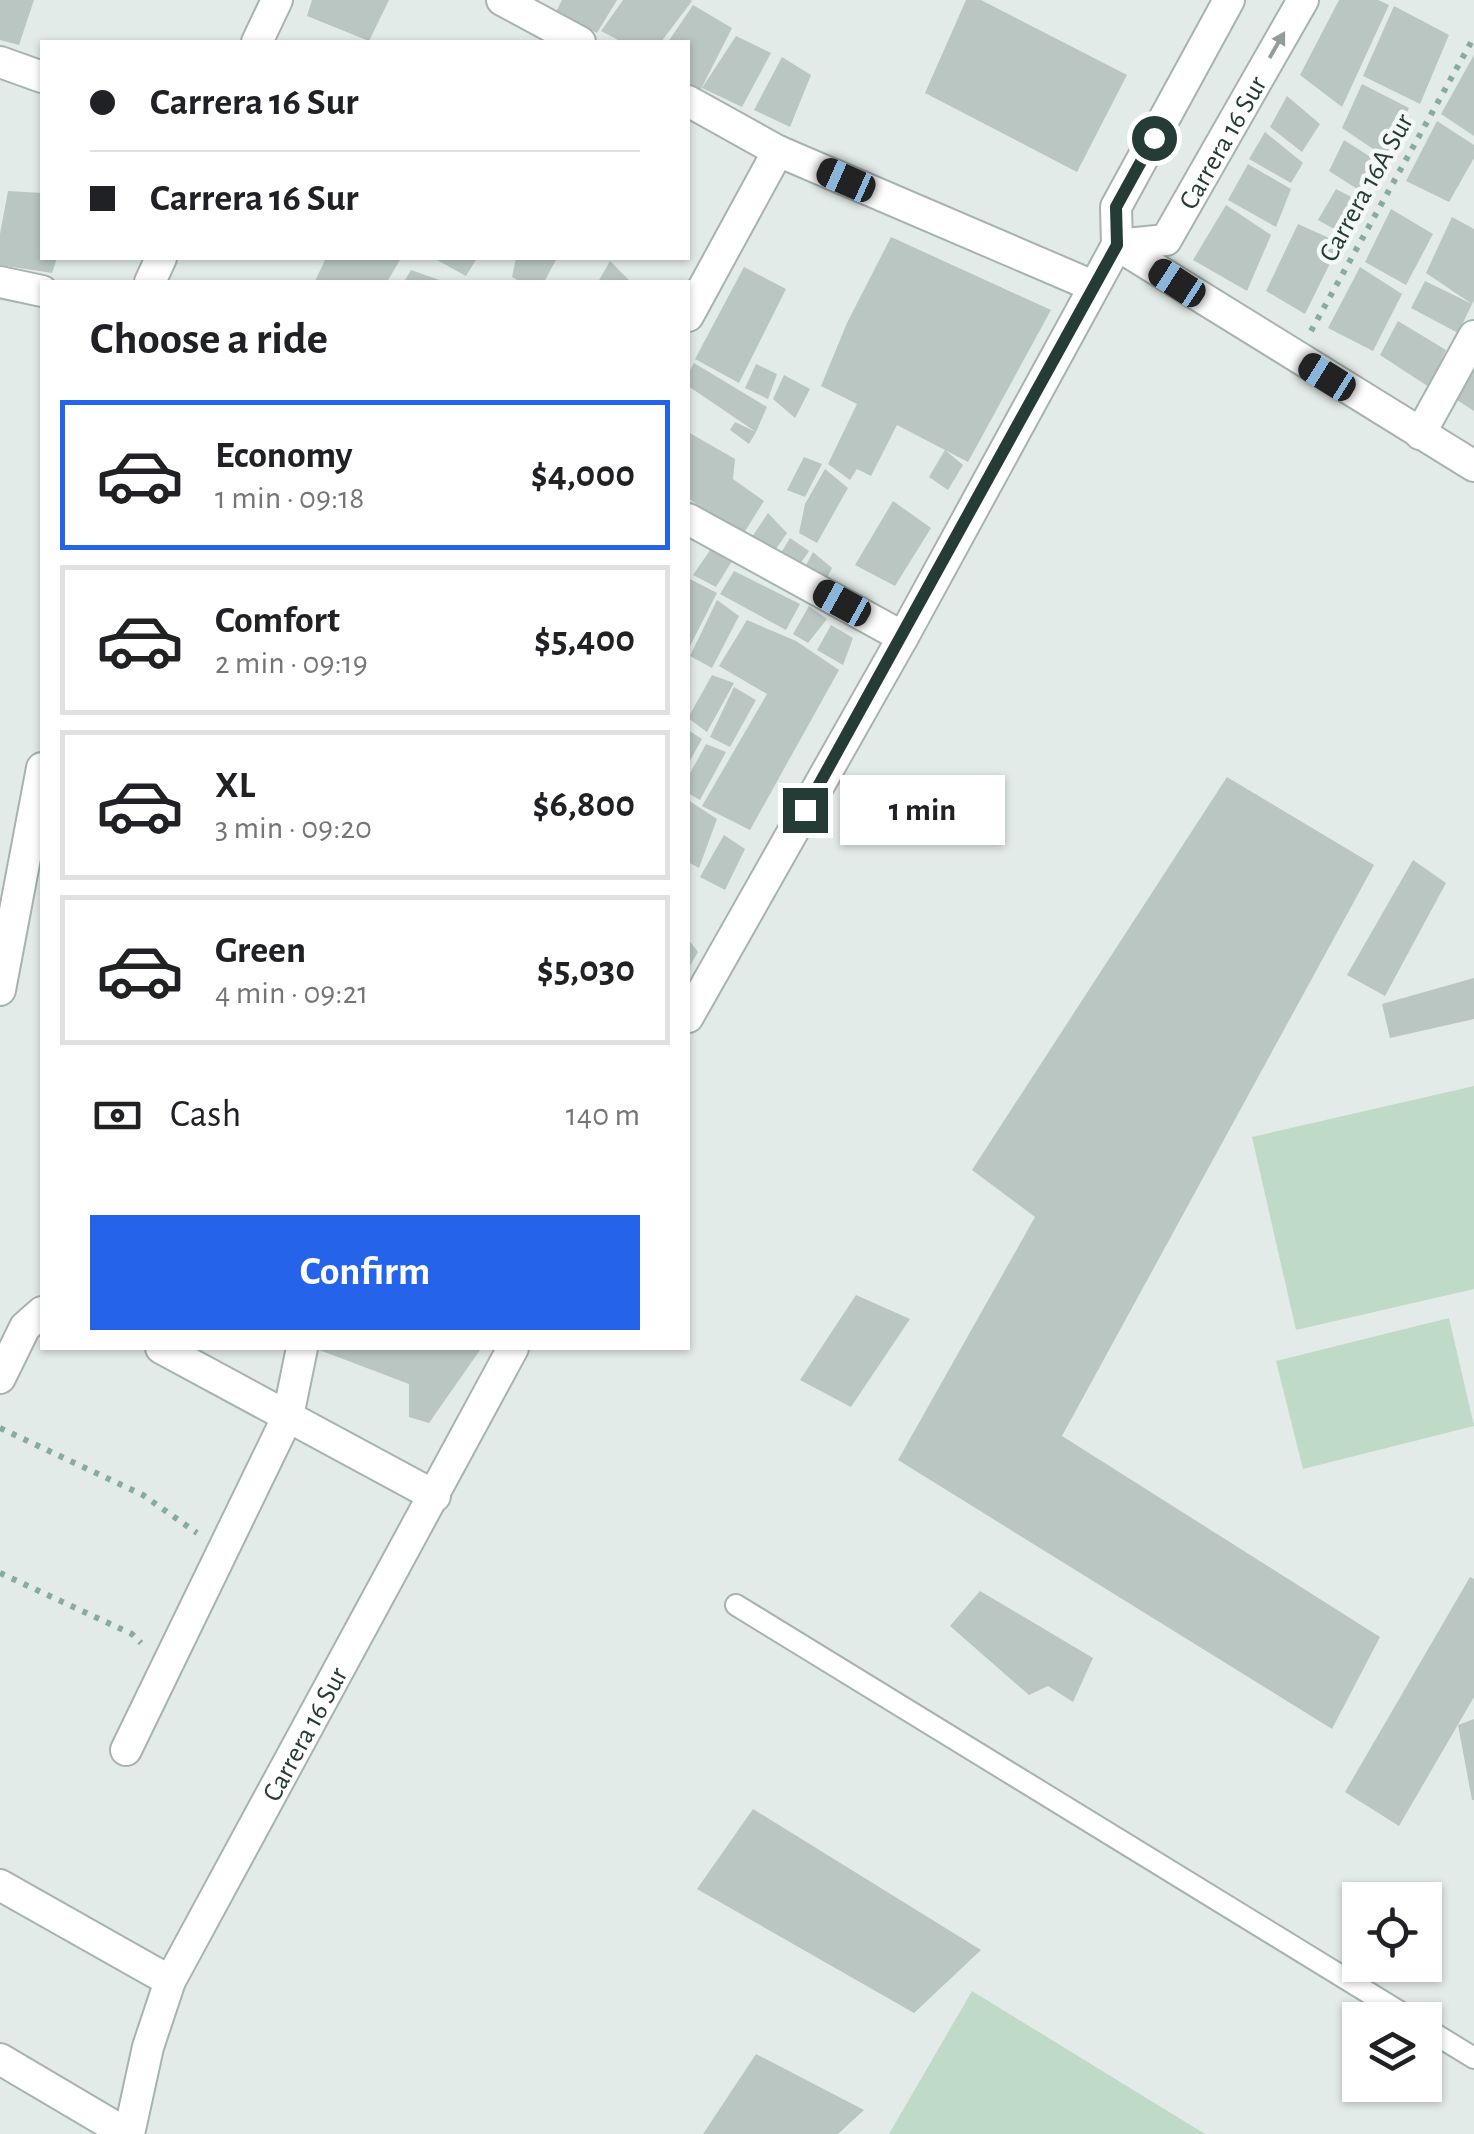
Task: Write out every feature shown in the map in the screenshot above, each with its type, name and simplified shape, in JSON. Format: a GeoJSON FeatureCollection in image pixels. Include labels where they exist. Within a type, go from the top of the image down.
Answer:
{"type":"FeatureCollection","features":[{"type":"Feature","properties":{"kind":"street"},"geometry":{"type":"LineString","coordinates":[[259,40],[276,0]]}},
{"type":"Feature","properties":{"kind":"street"},"geometry":{"type":"LineString","coordinates":[[502,0],[576,40]]}},
{"type":"Feature","properties":{"kind":"street"},"geometry":{"type":"LineString","coordinates":[[690,1014],[903,637],[1117,245],[1116,207],[1230,0]]}},
{"type":"Feature","properties":{"kind":"street","name":"Carrera 16 Sur"},"geometry":{"type":"LineString","coordinates":[[1117,245],[1166,240],[1303,0]]}},
{"type":"Feature","properties":{"kind":"street"},"geometry":{"type":"LineString","coordinates":[[0,62],[40,77]]}},
{"type":"Feature","properties":{"kind":"street"},"geometry":{"type":"LineString","coordinates":[[690,102],[778,151],[1093,286]]}},
{"type":"Feature","properties":{"kind":"street"},"geometry":{"type":"LineString","coordinates":[[690,312],[778,151]]}},
{"type":"Feature","properties":{"kind":"street"},"geometry":{"type":"LineString","coordinates":[[1117,245],[1474,466]]}},
{"type":"Feature","properties":{"kind":"street"},"geometry":{"type":"LineString","coordinates":[[0,282],[40,291]]}},
{"type":"Feature","properties":{"kind":"street"},"geometry":{"type":"LineString","coordinates":[[1420,434],[1474,336]]}},
{"type":"Feature","properties":{"kind":"street"},"geometry":{"type":"LineString","coordinates":[[690,519],[903,637]]}},
{"type":"Feature","properties":{"kind":"street"},"geometry":{"type":"LineString","coordinates":[[0,990],[40,779]]}},
{"type":"Feature","properties":{"kind":"street"},"geometry":{"type":"LineString","coordinates":[[0,1378],[26,1328],[40,1314]]}},
{"type":"Feature","properties":{"kind":"street"},"geometry":{"type":"LineString","coordinates":[[165,1350],[434,1496]]}},
{"type":"Feature","properties":{"kind":"street"},"geometry":{"type":"LineString","coordinates":[[126,1750],[288,1416],[302,1350]]}},
{"type":"Feature","properties":{"kind":"street","name":"Carrera 16 Sur"},"geometry":{"type":"LineString","coordinates":[[128,2134],[148,2047],[170,1981],[512,1350]]}},
{"type":"Feature","properties":{"kind":"street"},"geometry":{"type":"LineString","coordinates":[[0,1884],[170,1981]]}},
{"type":"Feature","properties":{"kind":"street"},"geometry":{"type":"LineString","coordinates":[[0,2059],[128,2134]]}},
{"type":"Feature","properties":{"kind":"lane"},"geometry":{"type":"LineString","coordinates":[[736,1604],[1384,2002]]}},
{"type":"Feature","properties":{"kind":"lane"},"geometry":{"type":"LineString","coordinates":[[1442,2038],[1474,2058]]}},
{"type":"Feature","properties":{"kind":"path","name":"Carrera 16A Sur"},"geometry":{"type":"LineString","coordinates":[[1296,358],[1474,36]]}},
{"type":"Feature","properties":{"kind":"path"},"geometry":{"type":"LineString","coordinates":[[0,1428],[144,1494],[223,1551]]}},
{"type":"Feature","properties":{"kind":"path"},"geometry":{"type":"LineString","coordinates":[[0,1572],[132,1634],[166,1669]]}},
{"type":"Feature","properties":{"kind":"green space"},"geometry":{"type":"Polygon","coordinates":[[[1474,1086],[1474,1289],[1296,1330],[1252,1137],[1474,1086]]]}},
{"type":"Feature","properties":{"kind":"green space"},"geometry":{"type":"Polygon","coordinates":[[[1449,1318],[1474,1426],[1303,1469],[1276,1361],[1449,1318]]]}},
{"type":"Feature","properties":{"kind":"green space"},"geometry":{"type":"Polygon","coordinates":[[[972,1991],[1205,2134],[889,2134],[972,1991]]]}},
{"type":"Feature","properties":{"kind":"building"},"geometry":{"type":"Polygon","coordinates":[[[0,0],[34,0],[19,45],[0,40],[0,0]]]}},
{"type":"Feature","properties":{"kind":"building"},"geometry":{"type":"Polygon","coordinates":[[[312,0],[389,0],[369,40],[307,16],[312,0]]]}},
{"type":"Feature","properties":{"kind":"building"},"geometry":{"type":"Polygon","coordinates":[[[562,0],[617,0],[597,33],[556,12],[562,0]]]}},
{"type":"Feature","properties":{"kind":"building"},"geometry":{"type":"Polygon","coordinates":[[[623,0],[692,1],[663,40],[618,40],[601,31],[623,0]]]}},
{"type":"Feature","properties":{"kind":"building"},"geometry":{"type":"Polygon","coordinates":[[[966,0],[981,0],[1127,75],[1077,172],[925,93],[966,0]]]}},
{"type":"Feature","properties":{"kind":"building"},"geometry":{"type":"Polygon","coordinates":[[[1339,0],[1378,0],[1389,5],[1342,107],[1300,75],[1339,0]]]}},
{"type":"Feature","properties":{"kind":"building"},"geometry":{"type":"Polygon","coordinates":[[[693,5],[732,28],[699,93],[690,87],[690,40],[669,40],[693,5]]]}},
{"type":"Feature","properties":{"kind":"building"},"geometry":{"type":"Polygon","coordinates":[[[1394,6],[1449,35],[1420,104],[1363,76],[1394,6]]]}},
{"type":"Feature","properties":{"kind":"building"},"geometry":{"type":"Polygon","coordinates":[[[736,36],[771,53],[742,107],[702,88],[736,36]]]}},
{"type":"Feature","properties":{"kind":"building"},"geometry":{"type":"Polygon","coordinates":[[[1474,55],[1474,136],[1441,114],[1474,55]]]}},
{"type":"Feature","properties":{"kind":"building"},"geometry":{"type":"Polygon","coordinates":[[[782,57],[811,75],[790,127],[754,110],[782,57]]]}},
{"type":"Feature","properties":{"kind":"building"},"geometry":{"type":"Polygon","coordinates":[[[1362,84],[1409,108],[1385,157],[1342,128],[1362,84]]]}},
{"type":"Feature","properties":{"kind":"building"},"geometry":{"type":"Polygon","coordinates":[[[1287,96],[1320,124],[1302,152],[1270,127],[1287,96]]]}},
{"type":"Feature","properties":{"kind":"building"},"geometry":{"type":"Polygon","coordinates":[[[1437,121],[1474,145],[1474,158],[1449,202],[1406,181],[1437,121]]]}},
{"type":"Feature","properties":{"kind":"building"},"geometry":{"type":"Polygon","coordinates":[[[1265,132],[1303,163],[1291,183],[1249,159],[1265,132]]]}},
{"type":"Feature","properties":{"kind":"building"},"geometry":{"type":"Polygon","coordinates":[[[1344,140],[1383,165],[1362,192],[1329,171],[1344,140]]]}},
{"type":"Feature","properties":{"kind":"building"},"geometry":{"type":"Polygon","coordinates":[[[1248,164],[1291,189],[1276,227],[1228,200],[1248,164]]]}},
{"type":"Feature","properties":{"kind":"building"},"geometry":{"type":"Polygon","coordinates":[[[1336,189],[1361,202],[1343,234],[1318,220],[1336,189]]]}},
{"type":"Feature","properties":{"kind":"building"},"geometry":{"type":"Polygon","coordinates":[[[8,191],[40,193],[40,260],[56,260],[52,273],[0,265],[0,234],[8,191]]]}},
{"type":"Feature","properties":{"kind":"building"},"geometry":{"type":"Polygon","coordinates":[[[1226,205],[1271,235],[1247,291],[1193,260],[1226,205]]]}},
{"type":"Feature","properties":{"kind":"building"},"geometry":{"type":"Polygon","coordinates":[[[1391,209],[1433,234],[1406,285],[1365,262],[1391,209]]]}},
{"type":"Feature","properties":{"kind":"building"},"geometry":{"type":"Polygon","coordinates":[[[1452,217],[1474,229],[1474,300],[1458,333],[1411,308],[1425,281],[1472,304],[1426,273],[1452,217]]]}},
{"type":"Feature","properties":{"kind":"building"},"geometry":{"type":"Polygon","coordinates":[[[1298,224],[1340,243],[1305,314],[1266,291],[1298,224]]]}},
{"type":"Feature","properties":{"kind":"building"},"geometry":{"type":"Polygon","coordinates":[[[891,237],[1051,310],[968,462],[897,425],[871,476],[857,469],[850,480],[828,464],[857,404],[821,386],[847,323],[891,237]]]}},
{"type":"Feature","properties":{"kind":"building"},"geometry":{"type":"Polygon","coordinates":[[[325,260],[400,260],[388,280],[315,280],[325,260]]]}},
{"type":"Feature","properties":{"kind":"building"},"geometry":{"type":"Polygon","coordinates":[[[437,260],[476,260],[466,276],[437,260]]]}},
{"type":"Feature","properties":{"kind":"building"},"geometry":{"type":"Polygon","coordinates":[[[516,260],[556,260],[545,280],[512,277],[516,260]]]}},
{"type":"Feature","properties":{"kind":"building"},"geometry":{"type":"Polygon","coordinates":[[[610,261],[629,280],[599,280],[610,261]]]}},
{"type":"Feature","properties":{"kind":"building"},"geometry":{"type":"Polygon","coordinates":[[[744,267],[786,289],[739,383],[695,359],[744,267]]]}},
{"type":"Feature","properties":{"kind":"building"},"geometry":{"type":"Polygon","coordinates":[[[1360,267],[1402,294],[1373,351],[1328,328],[1360,267]]]}},
{"type":"Feature","properties":{"kind":"building"},"geometry":{"type":"Polygon","coordinates":[[[411,270],[439,280],[405,280],[411,270]]]}},
{"type":"Feature","properties":{"kind":"building"},"geometry":{"type":"Polygon","coordinates":[[[1398,321],[1446,350],[1429,387],[1380,355],[1398,321]]]}},
{"type":"Feature","properties":{"kind":"building"},"geometry":{"type":"Polygon","coordinates":[[[1474,354],[1474,411],[1454,398],[1474,354]]]}},
{"type":"Feature","properties":{"kind":"building"},"geometry":{"type":"Polygon","coordinates":[[[694,363],[767,407],[756,432],[690,387],[694,363]]]}},
{"type":"Feature","properties":{"kind":"building"},"geometry":{"type":"Polygon","coordinates":[[[756,364],[777,374],[768,399],[745,388],[756,364]]]}},
{"type":"Feature","properties":{"kind":"building"},"geometry":{"type":"Polygon","coordinates":[[[784,375],[810,389],[795,418],[773,399],[784,375]]]}},
{"type":"Feature","properties":{"kind":"building"},"geometry":{"type":"Polygon","coordinates":[[[735,422],[756,432],[749,444],[730,430],[735,422]]]}},
{"type":"Feature","properties":{"kind":"building"},"geometry":{"type":"Polygon","coordinates":[[[690,433],[735,459],[733,479],[764,501],[742,536],[690,499],[690,433]]]}},
{"type":"Feature","properties":{"kind":"building"},"geometry":{"type":"Polygon","coordinates":[[[945,450],[963,465],[948,490],[929,477],[945,450]]]}},
{"type":"Feature","properties":{"kind":"building"},"geometry":{"type":"Polygon","coordinates":[[[804,457],[822,464],[805,497],[787,490],[804,457]]]}},
{"type":"Feature","properties":{"kind":"building"},"geometry":{"type":"Polygon","coordinates":[[[825,469],[848,488],[817,543],[799,533],[805,504],[825,469]]]}},
{"type":"Feature","properties":{"kind":"building"},"geometry":{"type":"Polygon","coordinates":[[[893,501],[931,528],[895,586],[855,565],[893,501]]]}},
{"type":"Feature","properties":{"kind":"building"},"geometry":{"type":"Polygon","coordinates":[[[768,513],[787,533],[769,559],[748,543],[768,513]]]}},
{"type":"Feature","properties":{"kind":"building"},"geometry":{"type":"Polygon","coordinates":[[[790,538],[809,551],[798,567],[778,558],[790,538]]]}},
{"type":"Feature","properties":{"kind":"building"},"geometry":{"type":"Polygon","coordinates":[[[713,546],[732,561],[716,587],[693,575],[713,546]]]}},
{"type":"Feature","properties":{"kind":"building"},"geometry":{"type":"Polygon","coordinates":[[[813,552],[832,568],[825,582],[802,573],[813,552]]]}},
{"type":"Feature","properties":{"kind":"building"},"geometry":{"type":"Polygon","coordinates":[[[734,571],[800,604],[786,630],[720,594],[734,571]]]}},
{"type":"Feature","properties":{"kind":"building"},"geometry":{"type":"Polygon","coordinates":[[[690,579],[717,593],[690,646],[690,579]]]}},
{"type":"Feature","properties":{"kind":"building"},"geometry":{"type":"Polygon","coordinates":[[[717,600],[739,616],[712,668],[690,656],[717,600]]]}},
{"type":"Feature","properties":{"kind":"building"},"geometry":{"type":"Polygon","coordinates":[[[809,606],[827,619],[808,643],[793,634],[809,606]]]}},
{"type":"Feature","properties":{"kind":"building"},"geometry":{"type":"Polygon","coordinates":[[[747,620],[796,641],[839,670],[750,830],[702,806],[767,694],[719,666],[747,620]]]}},
{"type":"Feature","properties":{"kind":"building"},"geometry":{"type":"Polygon","coordinates":[[[831,625],[853,638],[843,665],[817,650],[831,625]]]}},
{"type":"Feature","properties":{"kind":"building"},"geometry":{"type":"Polygon","coordinates":[[[712,675],[734,683],[707,732],[690,719],[712,675]]]}},
{"type":"Feature","properties":{"kind":"building"},"geometry":{"type":"Polygon","coordinates":[[[734,687],[756,700],[730,747],[710,737],[734,687]]]}},
{"type":"Feature","properties":{"kind":"building"},"geometry":{"type":"Polygon","coordinates":[[[690,731],[702,739],[690,760],[690,731]]]}},
{"type":"Feature","properties":{"kind":"building"},"geometry":{"type":"Polygon","coordinates":[[[706,744],[726,752],[700,800],[690,794],[690,773],[706,744]]]}},
{"type":"Feature","properties":{"kind":"building"},"geometry":{"type":"Polygon","coordinates":[[[1227,777],[1374,865],[1062,1436],[1380,1637],[1332,1729],[898,1460],[1035,1217],[972,1170],[1227,777]]]}},
{"type":"Feature","properties":{"kind":"building"},"geometry":{"type":"Polygon","coordinates":[[[690,801],[717,819],[699,868],[690,863],[690,801]]]}},
{"type":"Feature","properties":{"kind":"building"},"geometry":{"type":"Polygon","coordinates":[[[724,835],[745,849],[725,890],[700,877],[724,835]]]}},
{"type":"Feature","properties":{"kind":"building"},"geometry":{"type":"Polygon","coordinates":[[[1413,860],[1446,883],[1385,996],[1347,975],[1413,860]]]}},
{"type":"Feature","properties":{"kind":"building"},"geometry":{"type":"Polygon","coordinates":[[[690,942],[698,952],[690,966],[690,942]]]}},
{"type":"Feature","properties":{"kind":"building"},"geometry":{"type":"Polygon","coordinates":[[[1474,978],[1474,1019],[1390,1038],[1382,1004],[1474,978]]]}},
{"type":"Feature","properties":{"kind":"building"},"geometry":{"type":"Polygon","coordinates":[[[856,1295],[910,1319],[851,1407],[800,1380],[856,1295]]]}},
{"type":"Feature","properties":{"kind":"building"},"geometry":{"type":"Polygon","coordinates":[[[319,1350],[480,1350],[429,1423],[409,1417],[409,1384],[319,1350]]]}},
{"type":"Feature","properties":{"kind":"building"},"geometry":{"type":"Polygon","coordinates":[[[1470,1577],[1474,1579],[1474,1697],[1399,1826],[1345,1792],[1470,1577]]]}},
{"type":"Feature","properties":{"kind":"building"},"geometry":{"type":"Polygon","coordinates":[[[980,1591],[1093,1658],[1073,1702],[1048,1686],[1029,1695],[950,1626],[980,1591]]]}},
{"type":"Feature","properties":{"kind":"building"},"geometry":{"type":"Polygon","coordinates":[[[1474,1719],[1474,1800],[1472,1800],[1458,1725],[1474,1719]]]}},
{"type":"Feature","properties":{"kind":"building"},"geometry":{"type":"Polygon","coordinates":[[[753,1809],[981,1950],[914,2013],[697,1889],[753,1809]]]}},
{"type":"Feature","properties":{"kind":"building"},"geometry":{"type":"Polygon","coordinates":[[[756,2054],[864,2110],[838,2134],[703,2134],[756,2054]]]}},
{"type":"Feature","properties":{"kind":"route"},"geometry":{"type":"LineString","coordinates":[[805,810],[1117,245],[1116,207],[1154,138]]}}]}
